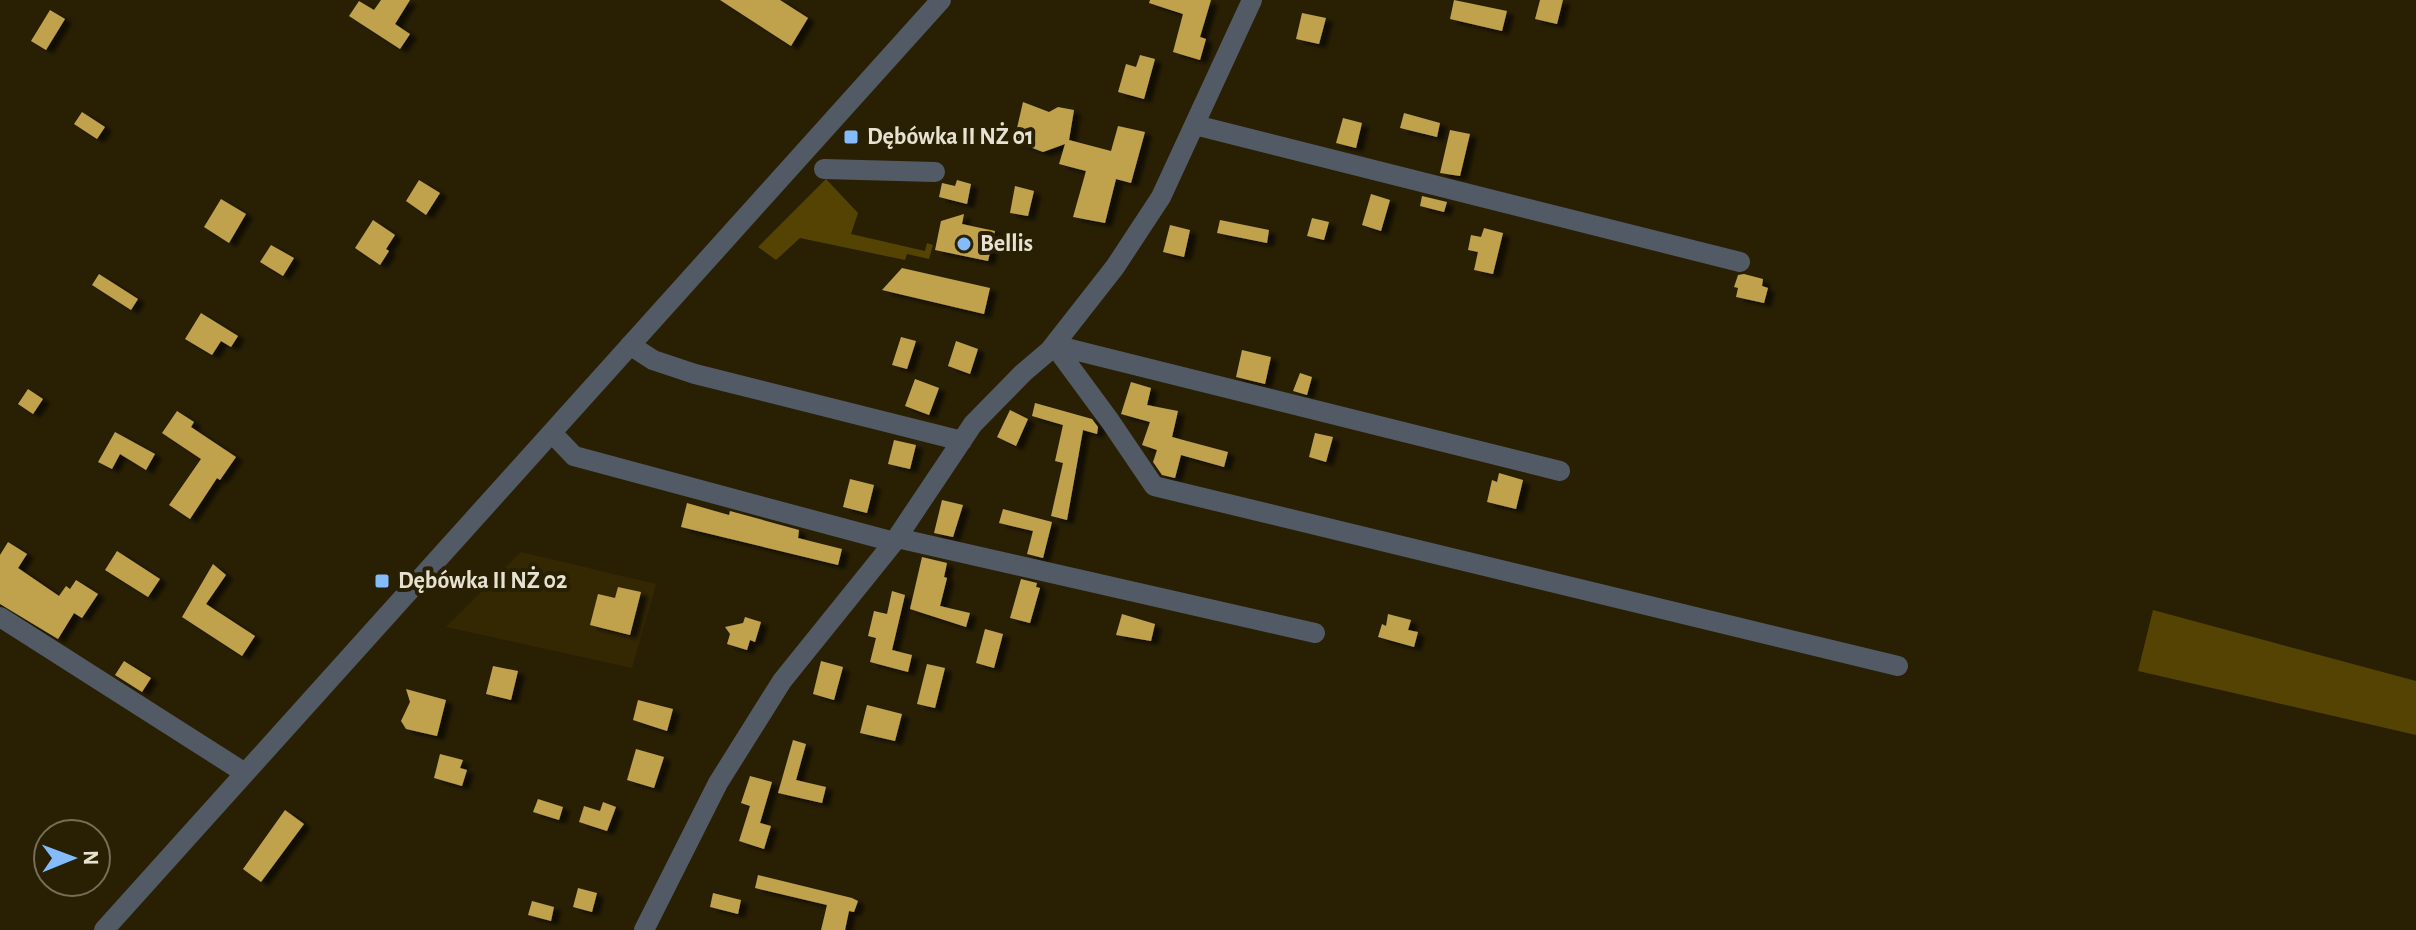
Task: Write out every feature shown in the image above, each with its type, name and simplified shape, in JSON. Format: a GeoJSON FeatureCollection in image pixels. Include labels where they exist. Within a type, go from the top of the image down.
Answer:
{"type":"FeatureCollection","features":[{"type":"Feature","properties":{"kind":"street"},"geometry":{"type":"LineString","coordinates":[[104,930],[941,0]]}},
{"type":"Feature","properties":{"kind":"street"},"geometry":{"type":"LineString","coordinates":[[644,930],[718,783],[782,681],[896,540],[973,424],[1054,345],[1115,267],[1146,221],[1161,197],[1252,0]]}},
{"type":"Feature","properties":{"kind":"street"},"geometry":{"type":"LineString","coordinates":[[1195,125],[1740,262]]}},
{"type":"Feature","properties":{"kind":"street"},"geometry":{"type":"LineString","coordinates":[[824,169],[935,172]]}},
{"type":"Feature","properties":{"kind":"street"},"geometry":{"type":"LineString","coordinates":[[630,345],[653,360],[695,374],[962,441]]}},
{"type":"Feature","properties":{"kind":"street"},"geometry":{"type":"LineString","coordinates":[[1054,345],[1560,471]]}},
{"type":"Feature","properties":{"kind":"street"},"geometry":{"type":"LineString","coordinates":[[1054,345],[1154,486],[1898,666]]}},
{"type":"Feature","properties":{"kind":"street"},"geometry":{"type":"LineString","coordinates":[[552,433],[574,456],[896,540],[1315,633]]}},
{"type":"Feature","properties":{"kind":"street"},"geometry":{"type":"LineString","coordinates":[[0,617],[245,773]]}},
{"type":"Feature","properties":{"kind":"shaded area"},"geometry":{"type":"Polygon","coordinates":[[[826,179],[858,213],[851,234],[925,251],[927,243],[933,245],[929,259],[907,254],[905,260],[800,238],[776,260],[758,247],[826,179]]]}},
{"type":"Feature","properties":{"kind":"shaded area"},"geometry":{"type":"Polygon","coordinates":[[[521,552],[656,584],[632,668],[446,627],[521,552]]]}},
{"type":"Feature","properties":{"kind":"shaded area"},"geometry":{"type":"Polygon","coordinates":[[[2153,610],[2416,681],[2416,735],[2138,671],[2153,610]]]}},
{"type":"Feature","properties":{"kind":"building"},"geometry":{"type":"Polygon","coordinates":[[[381,0],[410,0],[395,24],[410,34],[400,49],[349,16],[359,1],[374,10],[381,0]]]}},
{"type":"Feature","properties":{"kind":"building"},"geometry":{"type":"Polygon","coordinates":[[[720,0],[780,0],[808,18],[791,46],[720,0]]]}},
{"type":"Feature","properties":{"kind":"building"},"geometry":{"type":"Polygon","coordinates":[[[1150,0],[1211,0],[1200,37],[1206,39],[1200,60],[1173,52],[1183,14],[1149,3],[1150,0]]]}},
{"type":"Feature","properties":{"kind":"building"},"geometry":{"type":"Polygon","coordinates":[[[1454,0],[1507,11],[1502,31],[1450,19],[1454,0]]]}},
{"type":"Feature","properties":{"kind":"building"},"geometry":{"type":"Polygon","coordinates":[[[1540,0],[1563,0],[1557,24],[1535,19],[1540,0]]]}},
{"type":"Feature","properties":{"kind":"building"},"geometry":{"type":"Polygon","coordinates":[[[50,10],[65,19],[46,50],[31,41],[50,10]]]}},
{"type":"Feature","properties":{"kind":"building"},"geometry":{"type":"Polygon","coordinates":[[[1302,13],[1326,18],[1319,44],[1296,39],[1302,13]]]}},
{"type":"Feature","properties":{"kind":"building"},"geometry":{"type":"Polygon","coordinates":[[[1140,55],[1155,59],[1144,99],[1118,92],[1126,64],[1136,67],[1140,55]]]}},
{"type":"Feature","properties":{"kind":"building"},"geometry":{"type":"Polygon","coordinates":[[[1023,102],[1049,112],[1058,107],[1074,110],[1069,140],[1111,151],[1118,126],[1145,132],[1131,183],[1116,179],[1105,223],[1073,217],[1086,171],[1059,164],[1065,144],[1043,152],[1014,141],[1023,102]]]}},
{"type":"Feature","properties":{"kind":"building"},"geometry":{"type":"Polygon","coordinates":[[[82,112],[105,127],[97,139],[74,124],[82,112]]]}},
{"type":"Feature","properties":{"kind":"building"},"geometry":{"type":"Polygon","coordinates":[[[1404,113],[1440,123],[1437,137],[1400,128],[1404,113]]]}},
{"type":"Feature","properties":{"kind":"building"},"geometry":{"type":"Polygon","coordinates":[[[1343,118],[1362,123],[1356,148],[1336,143],[1343,118]]]}},
{"type":"Feature","properties":{"kind":"building"},"geometry":{"type":"Polygon","coordinates":[[[1450,130],[1470,134],[1460,176],[1440,173],[1450,130]]]}},
{"type":"Feature","properties":{"kind":"building"},"geometry":{"type":"Polygon","coordinates":[[[419,180],[440,193],[426,215],[406,201],[419,180]]]}},
{"type":"Feature","properties":{"kind":"building"},"geometry":{"type":"Polygon","coordinates":[[[957,180],[971,184],[967,204],[939,197],[942,183],[955,186],[957,180]]]}},
{"type":"Feature","properties":{"kind":"building"},"geometry":{"type":"Polygon","coordinates":[[[1015,186],[1034,191],[1028,216],[1010,213],[1015,186]]]}},
{"type":"Feature","properties":{"kind":"building"},"geometry":{"type":"Polygon","coordinates":[[[1371,194],[1390,200],[1381,231],[1362,225],[1371,194]]]}},
{"type":"Feature","properties":{"kind":"building"},"geometry":{"type":"Polygon","coordinates":[[[1422,196],[1447,202],[1444,212],[1420,206],[1422,196]]]}},
{"type":"Feature","properties":{"kind":"building"},"geometry":{"type":"Polygon","coordinates":[[[221,199],[246,214],[229,243],[204,227],[221,199]]]}},
{"type":"Feature","properties":{"kind":"building","name":"Bellis"},"geometry":{"type":"Polygon","coordinates":[[[964,214],[962,224],[995,231],[988,261],[935,250],[941,221],[964,214]]]}},
{"type":"Feature","properties":{"kind":"building"},"geometry":{"type":"Polygon","coordinates":[[[1312,218],[1329,222],[1324,240],[1307,236],[1312,218]]]}},
{"type":"Feature","properties":{"kind":"building"},"geometry":{"type":"Polygon","coordinates":[[[373,220],[395,235],[380,265],[355,248],[373,220]]]}},
{"type":"Feature","properties":{"kind":"building"},"geometry":{"type":"Polygon","coordinates":[[[1220,220],[1269,230],[1267,243],[1217,233],[1220,220]]]}},
{"type":"Feature","properties":{"kind":"building"},"geometry":{"type":"Polygon","coordinates":[[[1170,225],[1190,230],[1184,257],[1163,252],[1170,225]]]}},
{"type":"Feature","properties":{"kind":"building"},"geometry":{"type":"Polygon","coordinates":[[[1484,228],[1503,233],[1493,274],[1474,270],[1478,252],[1468,250],[1471,235],[1481,237],[1484,228]]]}},
{"type":"Feature","properties":{"kind":"building"},"geometry":{"type":"Polygon","coordinates":[[[271,245],[294,258],[283,276],[260,262],[271,245]]]}},
{"type":"Feature","properties":{"kind":"building"},"geometry":{"type":"Polygon","coordinates":[[[902,268],[990,288],[984,314],[882,290],[902,268]]]}},
{"type":"Feature","properties":{"kind":"building"},"geometry":{"type":"Polygon","coordinates":[[[99,274],[138,299],[131,310],[92,285],[99,274]]]}},
{"type":"Feature","properties":{"kind":"building"},"geometry":{"type":"Polygon","coordinates":[[[1738,275],[1763,279],[1762,286],[1768,288],[1764,303],[1736,297],[1738,288],[1734,287],[1738,275]]]}},
{"type":"Feature","properties":{"kind":"building"},"geometry":{"type":"Polygon","coordinates":[[[201,313],[238,336],[231,347],[221,341],[212,355],[185,339],[201,313]]]}},
{"type":"Feature","properties":{"kind":"building"},"geometry":{"type":"Polygon","coordinates":[[[901,337],[916,341],[907,369],[892,365],[901,337]]]}},
{"type":"Feature","properties":{"kind":"building"},"geometry":{"type":"Polygon","coordinates":[[[956,341],[978,349],[970,374],[948,366],[956,341]]]}},
{"type":"Feature","properties":{"kind":"building"},"geometry":{"type":"Polygon","coordinates":[[[1242,350],[1271,357],[1265,384],[1236,377],[1242,350]]]}},
{"type":"Feature","properties":{"kind":"building"},"geometry":{"type":"Polygon","coordinates":[[[1300,373],[1312,377],[1307,395],[1293,391],[1300,373]]]}},
{"type":"Feature","properties":{"kind":"building"},"geometry":{"type":"Polygon","coordinates":[[[915,379],[939,388],[929,415],[905,406],[915,379]]]}},
{"type":"Feature","properties":{"kind":"building"},"geometry":{"type":"Polygon","coordinates":[[[1131,382],[1151,388],[1147,405],[1178,411],[1172,437],[1228,452],[1224,467],[1181,455],[1175,478],[1162,475],[1153,462],[1157,450],[1142,445],[1150,422],[1121,414],[1131,382]]]}},
{"type":"Feature","properties":{"kind":"building"},"geometry":{"type":"Polygon","coordinates":[[[28,389],[43,399],[33,414],[18,404],[28,389]]]}},
{"type":"Feature","properties":{"kind":"building"},"geometry":{"type":"Polygon","coordinates":[[[1035,403],[1092,419],[1098,427],[1097,434],[1083,430],[1067,520],[1051,516],[1063,463],[1055,461],[1063,425],[1032,416],[1035,403]]]}},
{"type":"Feature","properties":{"kind":"building"},"geometry":{"type":"Polygon","coordinates":[[[1010,410],[1028,419],[1016,446],[997,437],[1010,410]]]}},
{"type":"Feature","properties":{"kind":"building"},"geometry":{"type":"Polygon","coordinates":[[[177,411],[194,422],[191,427],[236,457],[220,480],[217,478],[190,519],[169,505],[201,459],[162,433],[177,411]]]}},
{"type":"Feature","properties":{"kind":"building"},"geometry":{"type":"Polygon","coordinates":[[[115,432],[155,454],[146,470],[120,454],[112,469],[98,462],[115,432]]]}},
{"type":"Feature","properties":{"kind":"building"},"geometry":{"type":"Polygon","coordinates":[[[1315,433],[1333,437],[1326,462],[1309,457],[1315,433]]]}},
{"type":"Feature","properties":{"kind":"building"},"geometry":{"type":"Polygon","coordinates":[[[894,440],[916,445],[910,469],[888,464],[894,440]]]}},
{"type":"Feature","properties":{"kind":"building"},"geometry":{"type":"Polygon","coordinates":[[[1499,473],[1523,480],[1516,509],[1487,502],[1492,480],[1497,482],[1499,473]]]}},
{"type":"Feature","properties":{"kind":"building"},"geometry":{"type":"Polygon","coordinates":[[[850,479],[874,485],[867,513],[843,507],[850,479]]]}},
{"type":"Feature","properties":{"kind":"building"},"geometry":{"type":"Polygon","coordinates":[[[942,500],[963,505],[953,537],[934,533],[942,500]]]}},
{"type":"Feature","properties":{"kind":"building"},"geometry":{"type":"Polygon","coordinates":[[[687,503],[799,530],[798,538],[842,549],[838,565],[681,527],[687,503]]]}},
{"type":"Feature","properties":{"kind":"building"},"geometry":{"type":"Polygon","coordinates":[[[1003,509],[1052,522],[1043,558],[1027,554],[1033,531],[999,523],[1003,509]]]}},
{"type":"Feature","properties":{"kind":"building"},"geometry":{"type":"Polygon","coordinates":[[[8,542],[27,554],[18,568],[59,596],[66,586],[70,589],[76,580],[98,594],[82,618],[74,613],[58,639],[0,604],[0,555],[8,542]]]}},
{"type":"Feature","properties":{"kind":"building"},"geometry":{"type":"Polygon","coordinates":[[[117,551],[160,579],[148,597],[105,570],[117,551]]]}},
{"type":"Feature","properties":{"kind":"building"},"geometry":{"type":"Polygon","coordinates":[[[922,557],[947,563],[944,577],[947,578],[940,606],[970,613],[966,627],[910,609],[922,557]]]}},
{"type":"Feature","properties":{"kind":"building"},"geometry":{"type":"Polygon","coordinates":[[[213,564],[226,575],[206,604],[255,636],[242,656],[182,617],[213,564]]]}},
{"type":"Feature","properties":{"kind":"building"},"geometry":{"type":"Polygon","coordinates":[[[1021,579],[1037,583],[1036,587],[1040,588],[1030,623],[1010,618],[1021,579]]]}},
{"type":"Feature","properties":{"kind":"building"},"geometry":{"type":"Polygon","coordinates":[[[618,587],[641,592],[630,635],[590,625],[598,594],[615,598],[618,587]]]}},
{"type":"Feature","properties":{"kind":"building"},"geometry":{"type":"Polygon","coordinates":[[[892,591],[905,595],[892,650],[912,655],[908,672],[870,662],[876,638],[868,636],[874,611],[887,614],[892,591]]]}},
{"type":"Feature","properties":{"kind":"building"},"geometry":{"type":"Polygon","coordinates":[[[1122,614],[1155,624],[1151,641],[1116,635],[1122,614]]]}},
{"type":"Feature","properties":{"kind":"building"},"geometry":{"type":"Polygon","coordinates":[[[1388,614],[1411,620],[1408,630],[1418,632],[1414,647],[1378,637],[1382,624],[1386,626],[1388,614]]]}},
{"type":"Feature","properties":{"kind":"building"},"geometry":{"type":"Polygon","coordinates":[[[745,617],[761,622],[755,642],[750,640],[747,650],[727,644],[730,634],[725,627],[743,623],[745,617]]]}},
{"type":"Feature","properties":{"kind":"building"},"geometry":{"type":"Polygon","coordinates":[[[985,629],[1003,634],[994,668],[976,663],[985,629]]]}},
{"type":"Feature","properties":{"kind":"building"},"geometry":{"type":"Polygon","coordinates":[[[124,661],[151,678],[142,692],[115,675],[124,661]]]}},
{"type":"Feature","properties":{"kind":"building"},"geometry":{"type":"Polygon","coordinates":[[[821,661],[843,667],[834,700],[813,694],[821,661]]]}},
{"type":"Feature","properties":{"kind":"building"},"geometry":{"type":"Polygon","coordinates":[[[927,664],[945,668],[935,708],[917,704],[927,664]]]}},
{"type":"Feature","properties":{"kind":"building"},"geometry":{"type":"Polygon","coordinates":[[[493,666],[518,671],[511,700],[486,694],[493,666]]]}},
{"type":"Feature","properties":{"kind":"building"},"geometry":{"type":"Polygon","coordinates":[[[406,689],[446,700],[437,736],[406,729],[401,721],[410,702],[406,689]]]}},
{"type":"Feature","properties":{"kind":"building"},"geometry":{"type":"Polygon","coordinates":[[[638,700],[673,709],[667,731],[633,720],[638,700]]]}},
{"type":"Feature","properties":{"kind":"building"},"geometry":{"type":"Polygon","coordinates":[[[867,705],[902,714],[895,741],[860,733],[867,705]]]}},
{"type":"Feature","properties":{"kind":"building"},"geometry":{"type":"Polygon","coordinates":[[[793,740],[806,744],[796,780],[826,787],[822,803],[778,793],[793,740]]]}},
{"type":"Feature","properties":{"kind":"building"},"geometry":{"type":"Polygon","coordinates":[[[636,749],[664,757],[654,788],[627,780],[636,749]]]}},
{"type":"Feature","properties":{"kind":"building"},"geometry":{"type":"Polygon","coordinates":[[[440,754],[463,760],[460,768],[467,770],[462,786],[434,778],[440,754]]]}},
{"type":"Feature","properties":{"kind":"building"},"geometry":{"type":"Polygon","coordinates":[[[750,776],[772,782],[760,823],[771,826],[764,849],[739,841],[750,806],[741,803],[750,776]]]}},
{"type":"Feature","properties":{"kind":"building"},"geometry":{"type":"Polygon","coordinates":[[[538,799],[563,807],[559,820],[533,812],[538,799]]]}},
{"type":"Feature","properties":{"kind":"building"},"geometry":{"type":"Polygon","coordinates":[[[603,802],[616,807],[607,831],[579,822],[584,806],[600,811],[603,802]]]}},
{"type":"Feature","properties":{"kind":"building"},"geometry":{"type":"Polygon","coordinates":[[[285,810],[304,824],[261,882],[243,869],[285,810]]]}},
{"type":"Feature","properties":{"kind":"building"},"geometry":{"type":"Polygon","coordinates":[[[758,875],[858,901],[854,912],[849,911],[845,930],[821,930],[827,905],[755,888],[758,875]]]}},
{"type":"Feature","properties":{"kind":"building"},"geometry":{"type":"Polygon","coordinates":[[[578,888],[597,893],[592,912],[573,907],[578,888]]]}},
{"type":"Feature","properties":{"kind":"building"},"geometry":{"type":"Polygon","coordinates":[[[713,893],[741,900],[738,914],[710,907],[713,893]]]}},
{"type":"Feature","properties":{"kind":"building"},"geometry":{"type":"Polygon","coordinates":[[[532,901],[554,907],[551,921],[528,915],[532,901]]]}},
{"type":"Feature","properties":{"kind":"place","name":"Dębówka II NŻ 01"},"geometry":{"type":"Point","coordinates":[851,137]}},
{"type":"Feature","properties":{"kind":"place","name":"Bellis"},"geometry":{"type":"Point","coordinates":[964,244]}},
{"type":"Feature","properties":{"kind":"place","name":"Dębówka II NŻ 02"},"geometry":{"type":"Point","coordinates":[382,581]}}]}
